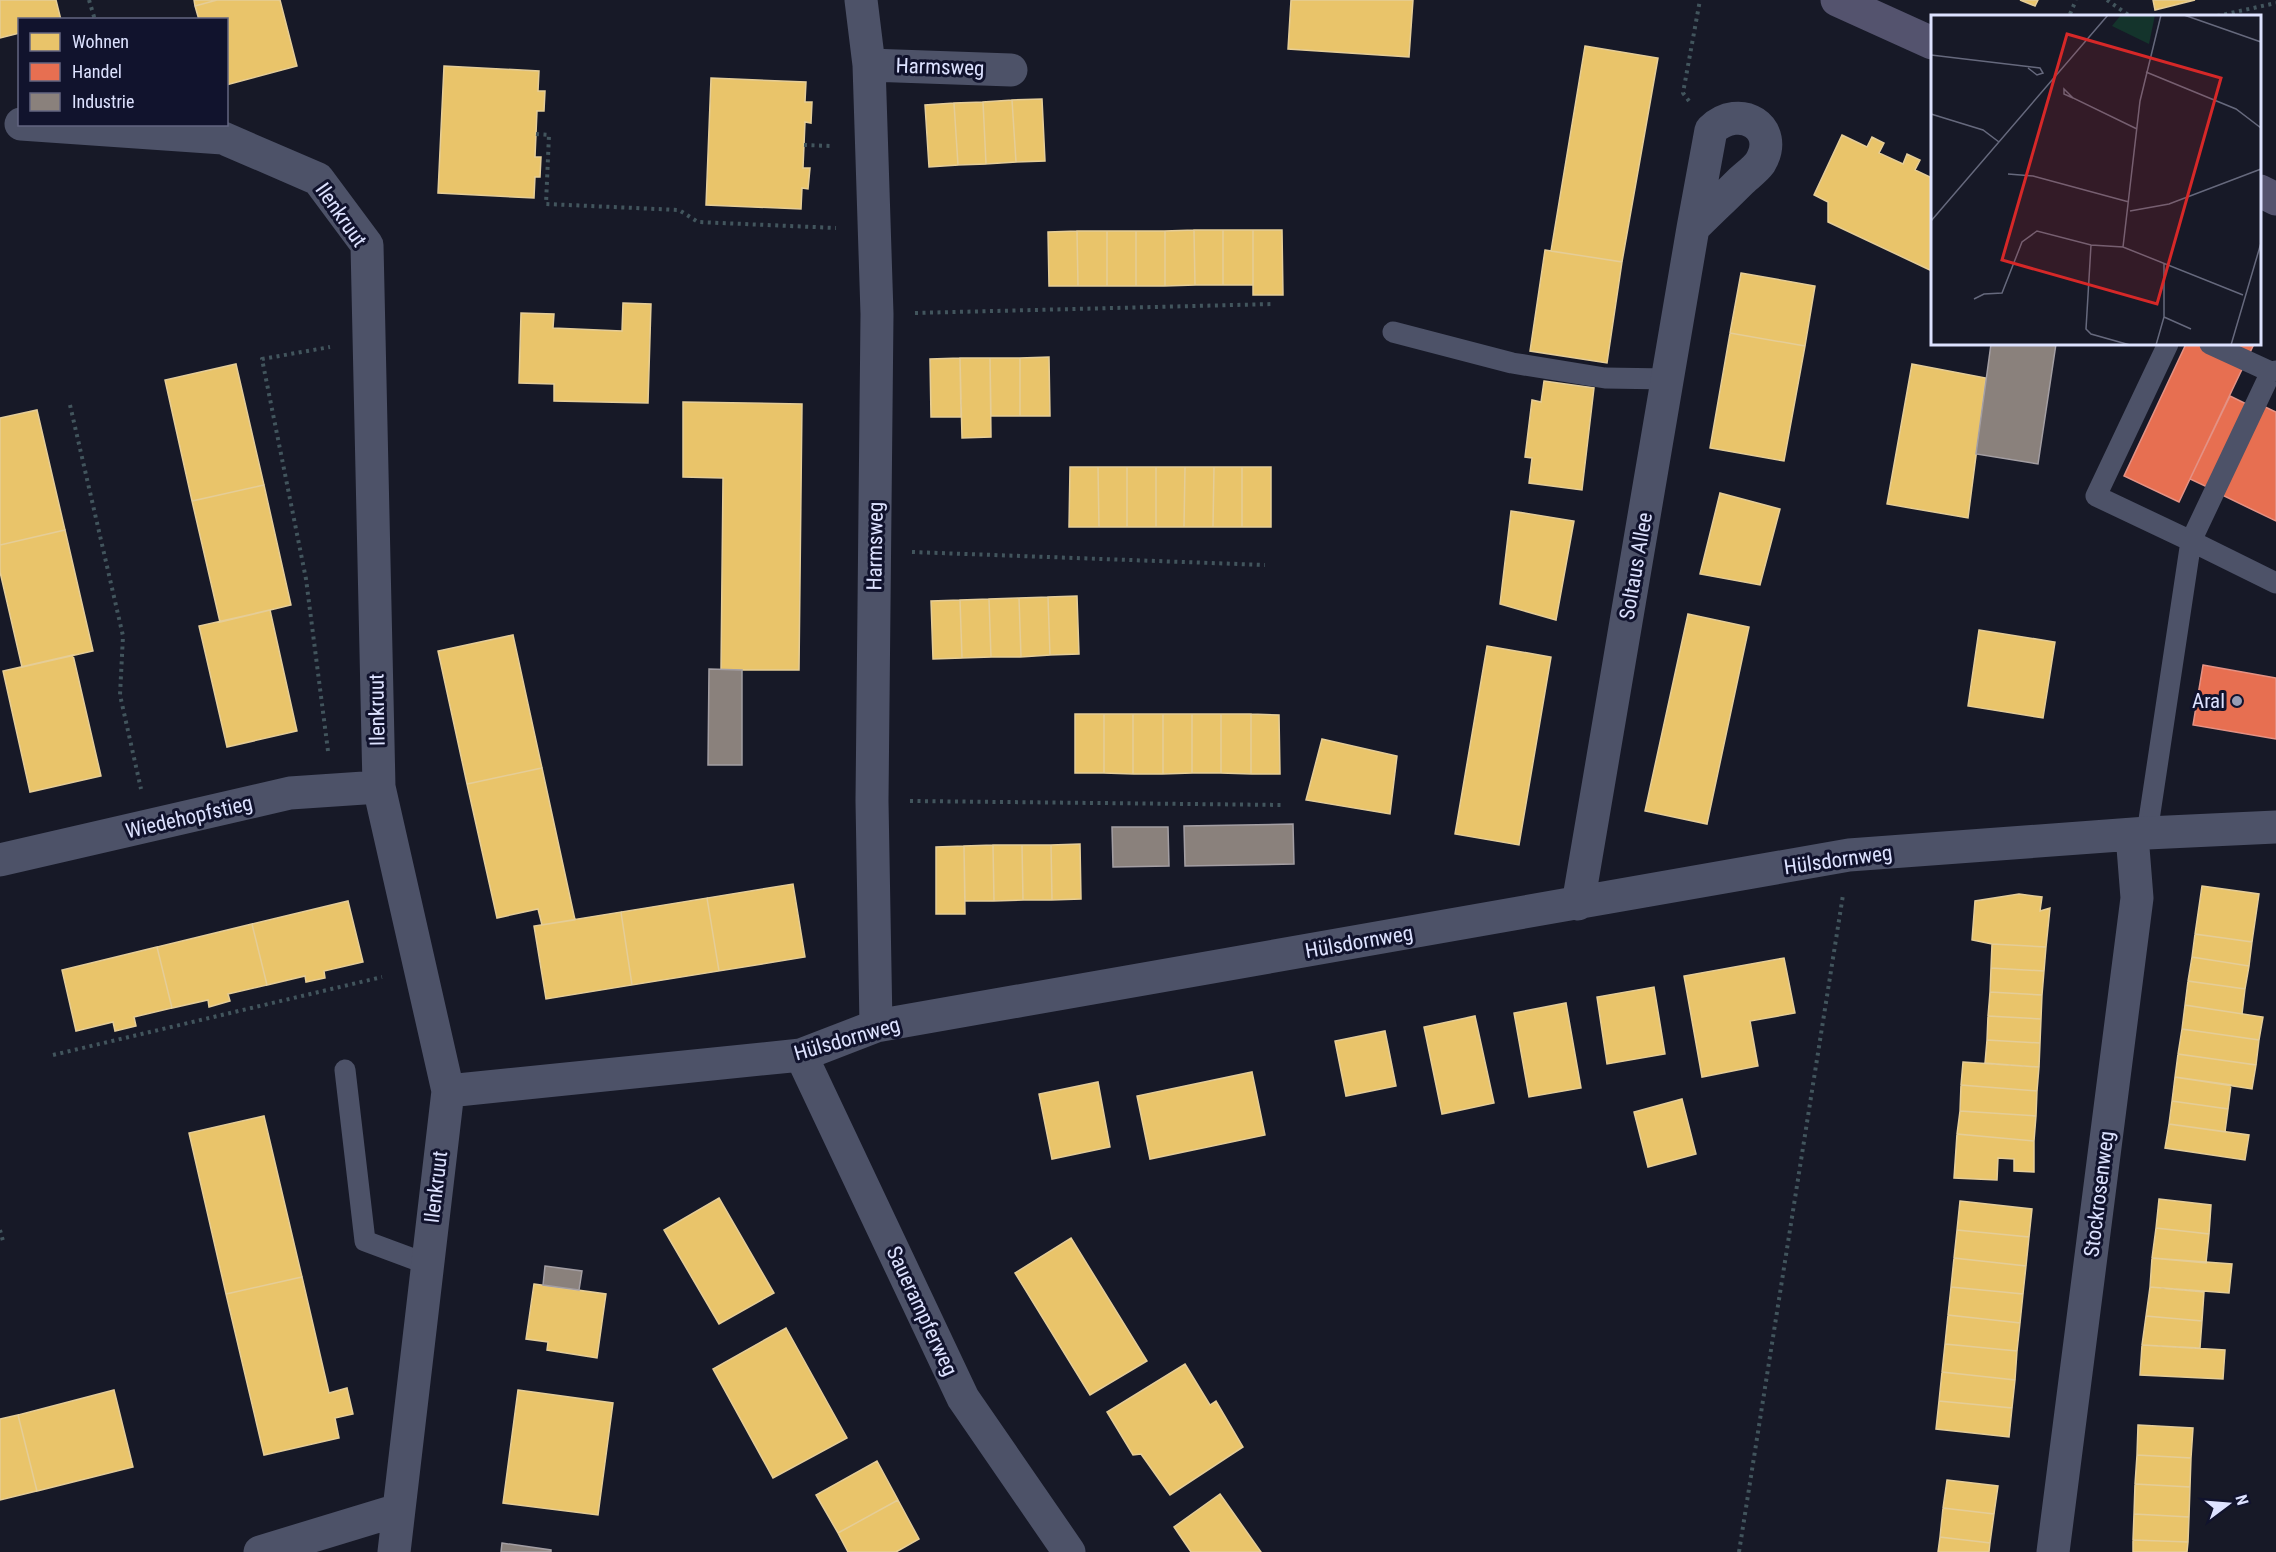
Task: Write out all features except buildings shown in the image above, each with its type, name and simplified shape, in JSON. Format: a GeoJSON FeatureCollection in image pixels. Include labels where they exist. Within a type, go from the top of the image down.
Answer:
{"type":"FeatureCollection","features":[{"type":"Feature","properties":{"kind":"main road"},"geometry":{"type":"LineString","coordinates":[[1837,0],[1931,44]]}},
{"type":"Feature","properties":{"kind":"main road"},"geometry":{"type":"LineString","coordinates":[[2261,192],[2276,199]]}},
{"type":"Feature","properties":{"kind":"street","name":"Harmsweg"},"geometry":{"type":"LineString","coordinates":[[861,0],[869,65],[877,314],[872,801],[876,1026]]}},
{"type":"Feature","properties":{"kind":"street","name":"Harmsweg"},"geometry":{"type":"LineString","coordinates":[[869,65],[1011,70]]}},
{"type":"Feature","properties":{"kind":"street"},"geometry":{"type":"LineString","coordinates":[[1692,228],[1760,163],[1765,148],[1763,135],[1756,122],[1746,117],[1721,121],[1711,130]]}},
{"type":"Feature","properties":{"kind":"street","name":"Ilenkruut"},"geometry":{"type":"LineString","coordinates":[[0,123],[18,124]]}},
{"type":"Feature","properties":{"kind":"street","name":"Ilenkruut"},"geometry":{"type":"LineString","coordinates":[[49,126],[223,138],[318,179],[367,245],[379,787],[448,1090],[394,1552]]}},
{"type":"Feature","properties":{"kind":"street","name":"Soltaus Allee"},"geometry":{"type":"LineString","coordinates":[[1578,904],[1692,228],[1711,130]]}},
{"type":"Feature","properties":{"kind":"street","name":"Wiedehopfstieg"},"geometry":{"type":"LineString","coordinates":[[0,860],[290,793],[379,787]]}},
{"type":"Feature","properties":{"kind":"street","name":"Hülsdornweg"},"geometry":{"type":"LineString","coordinates":[[448,1090],[801,1055],[876,1026],[1849,855],[2140,834],[2276,827]]}},
{"type":"Feature","properties":{"kind":"street","name":"Stockrosenweg"},"geometry":{"type":"LineString","coordinates":[[2053,1552],[2137,898],[2140,834]]}},
{"type":"Feature","properties":{"kind":"street","name":"Sauerampferweg"},"geometry":{"type":"LineString","coordinates":[[801,1055],[963,1398],[1069,1552]]}},
{"type":"Feature","properties":{"kind":"street"},"geometry":{"type":"LineString","coordinates":[[260,1552],[398,1510]]}},
{"type":"Feature","properties":{"kind":"lane"},"geometry":{"type":"LineString","coordinates":[[1393,332],[1512,363],[1605,378],[1668,379]]}},
{"type":"Feature","properties":{"kind":"lane"},"geometry":{"type":"LineString","coordinates":[[2168,345],[2097,496],[2276,583]]}},
{"type":"Feature","properties":{"kind":"lane"},"geometry":{"type":"LineString","coordinates":[[2140,834],[2191,541],[2273,371],[2212,345]]}},
{"type":"Feature","properties":{"kind":"lane"},"geometry":{"type":"LineString","coordinates":[[345,1070],[365,1241],[428,1264]]}},
{"type":"Feature","properties":{"kind":"path"},"geometry":{"type":"LineString","coordinates":[[89,0],[94,18]]}},
{"type":"Feature","properties":{"kind":"path"},"geometry":{"type":"LineString","coordinates":[[1700,0],[1683,93],[1711,130]]}},
{"type":"Feature","properties":{"kind":"path"},"geometry":{"type":"LineString","coordinates":[[2070,14],[2076,0]]}},
{"type":"Feature","properties":{"kind":"path"},"geometry":{"type":"LineString","coordinates":[[2107,0],[2129,15]]}},
{"type":"Feature","properties":{"kind":"path"},"geometry":{"type":"LineString","coordinates":[[2222,15],[2276,3]]}},
{"type":"Feature","properties":{"kind":"path"},"geometry":{"type":"LineString","coordinates":[[536,134],[549,135],[546,204],[679,210],[698,222],[875,230]]}},
{"type":"Feature","properties":{"kind":"path"},"geometry":{"type":"LineString","coordinates":[[877,314],[1274,304]]}},
{"type":"Feature","properties":{"kind":"path"},"geometry":{"type":"LineString","coordinates":[[331,790],[325,720],[306,579],[262,359],[369,339]]}},
{"type":"Feature","properties":{"kind":"path"},"geometry":{"type":"LineString","coordinates":[[70,405],[123,636],[120,695],[150,825]]}},
{"type":"Feature","properties":{"kind":"path"},"geometry":{"type":"LineString","coordinates":[[875,551],[1265,565]]}},
{"type":"Feature","properties":{"kind":"path"},"geometry":{"type":"LineString","coordinates":[[872,801],[1284,805]]}},
{"type":"Feature","properties":{"kind":"path"},"geometry":{"type":"LineString","coordinates":[[1738,1552],[1842,899]]}},
{"type":"Feature","properties":{"kind":"path"},"geometry":{"type":"LineString","coordinates":[[53,1055],[420,968]]}},
{"type":"Feature","properties":{"kind":"path"},"geometry":{"type":"LineString","coordinates":[[0,1230],[3,1241]]}},
{"type":"Feature","properties":{"kind":"place","name":"Aral"},"geometry":{"type":"Point","coordinates":[2237,701]}}]}
